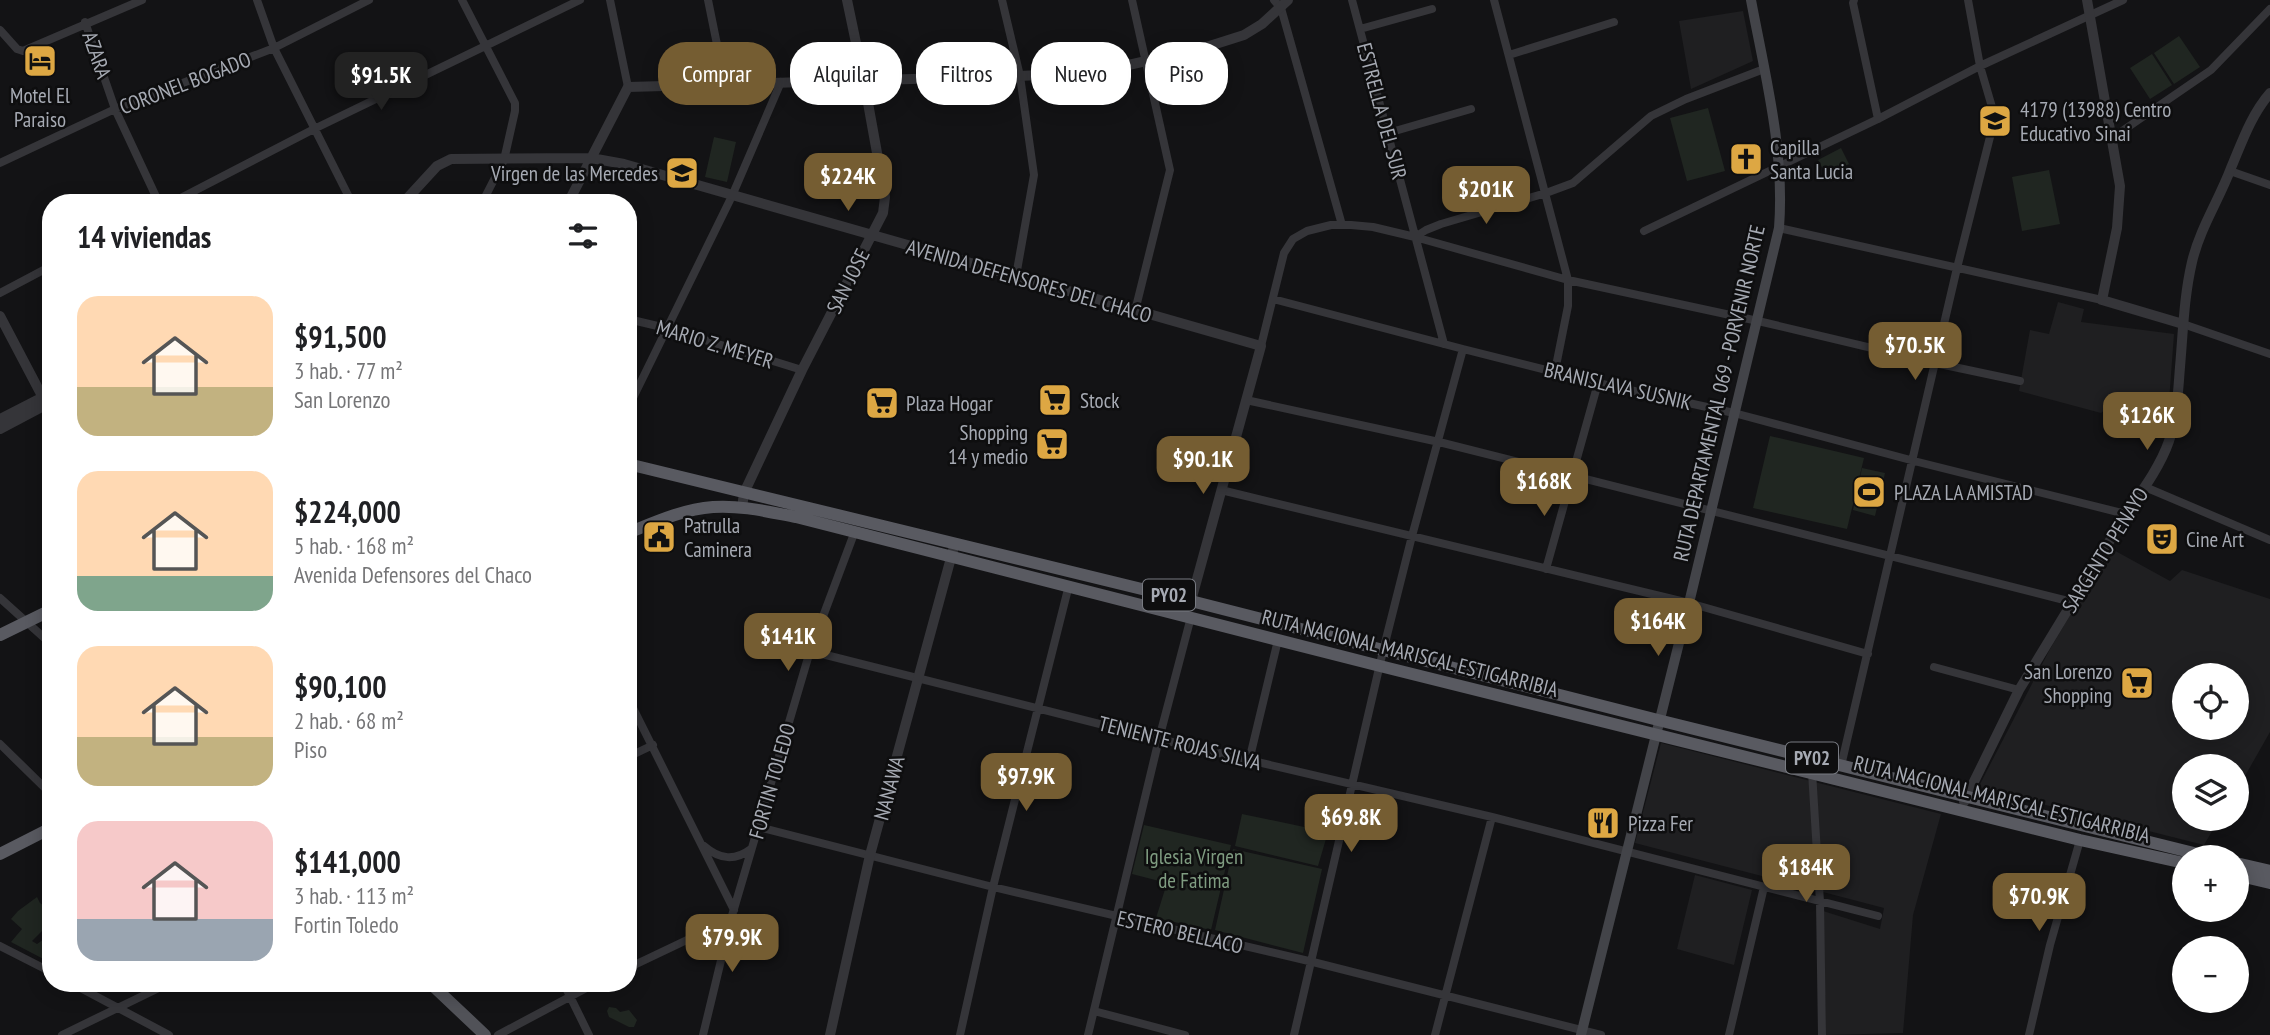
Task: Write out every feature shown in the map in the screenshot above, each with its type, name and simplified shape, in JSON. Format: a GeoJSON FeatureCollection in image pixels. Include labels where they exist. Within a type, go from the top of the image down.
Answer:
{"type":"FeatureCollection","features":[{"type":"Feature","properties":{"kind":"highway","name":"PY02"},"geometry":{"type":"LineString","coordinates":[[637,466],[744,493]]}},
{"type":"Feature","properties":{"kind":"highway"},"geometry":{"type":"LineString","coordinates":[[702,483],[705,508]]}},
{"type":"Feature","properties":{"kind":"highway","name":"RUTA NACIONAL MARISCAL ESTIGARRIBIA"},"geometry":{"type":"LineString","coordinates":[[744,493],[953,549],[1069,585],[1278,640],[1381,666],[1841,766],[2080,840],[2172,860]]}},
{"type":"Feature","properties":{"kind":"highway","name":"RUTA NACIONAL MARISCAL ESTIGARRIBIA"},"geometry":{"type":"LineString","coordinates":[[637,530],[672,516],[705,508],[742,508],[953,549],[1191,601],[1383,650],[1812,772],[2172,849]]}},
{"type":"Feature","properties":{"kind":"highway"},"geometry":{"type":"LineString","coordinates":[[0,635],[42,614]]}},
{"type":"Feature","properties":{"kind":"highway"},"geometry":{"type":"LineString","coordinates":[[0,854],[42,833]]}},
{"type":"Feature","properties":{"kind":"highway"},"geometry":{"type":"LineString","coordinates":[[2249,866],[2270,871]]}},
{"type":"Feature","properties":{"kind":"highway"},"geometry":{"type":"LineString","coordinates":[[2249,878],[2270,883]]}},
{"type":"Feature","properties":{"kind":"main road","name":"RUTA DEPARTAMENTAL 069 - PORVENIR NORTE"},"geometry":{"type":"LineString","coordinates":[[1582,1032],[1779,228],[1782,194],[1780,165],[1751,0]]}},
{"type":"Feature","properties":{"kind":"main road"},"geometry":{"type":"LineString","coordinates":[[439,992],[485,1035]]}},
{"type":"Feature","properties":{"kind":"street"},"geometry":{"type":"LineString","coordinates":[[0,30],[17,49],[23,51],[85,22],[142,0]]}},
{"type":"Feature","properties":{"kind":"street"},"geometry":{"type":"LineString","coordinates":[[257,0],[274,48],[347,194]]}},
{"type":"Feature","properties":{"kind":"street","name":"CORONEL BOGADO"},"geometry":{"type":"LineString","coordinates":[[0,163],[115,109],[274,48],[369,0]]}},
{"type":"Feature","properties":{"kind":"street"},"geometry":{"type":"LineString","coordinates":[[462,0],[515,103],[504,160],[487,194]]}},
{"type":"Feature","properties":{"kind":"street"},"geometry":{"type":"LineString","coordinates":[[188,194],[314,128],[580,0]]}},
{"type":"Feature","properties":{"kind":"street"},"geometry":{"type":"LineString","coordinates":[[573,194],[628,87],[610,0]]}},
{"type":"Feature","properties":{"kind":"street"},"geometry":{"type":"LineString","coordinates":[[708,0],[716,42]]}},
{"type":"Feature","properties":{"kind":"street","name":"SAN JOSE"},"geometry":{"type":"LineString","coordinates":[[847,0],[856,42]]}},
{"type":"Feature","properties":{"kind":"street"},"geometry":{"type":"LineString","coordinates":[[1002,0],[1020,76],[1034,175],[1016,276]]}},
{"type":"Feature","properties":{"kind":"street"},"geometry":{"type":"LineString","coordinates":[[1132,0],[1145,58]]}},
{"type":"Feature","properties":{"kind":"street","name":"ESTRELLA DEL SUR"},"geometry":{"type":"LineString","coordinates":[[1352,0],[1444,344]]}},
{"type":"Feature","properties":{"kind":"street"},"geometry":{"type":"LineString","coordinates":[[1494,0],[1568,280],[1568,306],[1555,371]]}},
{"type":"Feature","properties":{"kind":"street"},"geometry":{"type":"LineString","coordinates":[[1854,0],[1878,119]]}},
{"type":"Feature","properties":{"kind":"street"},"geometry":{"type":"LineString","coordinates":[[1841,766],[1992,129],[1992,107],[1980,66],[1968,0]]}},
{"type":"Feature","properties":{"kind":"street"},"geometry":{"type":"LineString","coordinates":[[2087,0],[2120,186],[2118,228],[2102,300]]}},
{"type":"Feature","properties":{"kind":"street"},"geometry":{"type":"LineString","coordinates":[[1644,231],[1878,119],[1980,66],[2123,0]]}},
{"type":"Feature","properties":{"kind":"street"},"geometry":{"type":"LineString","coordinates":[[1223,42],[1244,35],[1281,3],[1342,225]]}},
{"type":"Feature","properties":{"kind":"street"},"geometry":{"type":"LineString","coordinates":[[1360,29],[1432,9]]}},
{"type":"Feature","properties":{"kind":"street"},"geometry":{"type":"LineString","coordinates":[[2112,138],[2211,70],[2270,9]]}},
{"type":"Feature","properties":{"kind":"street","name":"AZARA"},"geometry":{"type":"LineString","coordinates":[[85,22],[115,109],[155,194]]}},
{"type":"Feature","properties":{"kind":"street"},"geometry":{"type":"LineString","coordinates":[[1509,55],[1614,22]]}},
{"type":"Feature","properties":{"kind":"street"},"geometry":{"type":"LineString","coordinates":[[902,80],[1097,72],[1145,62]]}},
{"type":"Feature","properties":{"kind":"street"},"geometry":{"type":"LineString","coordinates":[[1415,236],[1441,224],[1573,183],[1651,116],[1686,99],[1764,69]]}},
{"type":"Feature","properties":{"kind":"street"},"geometry":{"type":"LineString","coordinates":[[776,82],[790,82]]}},
{"type":"Feature","properties":{"kind":"street"},"geometry":{"type":"LineString","coordinates":[[637,389],[732,196],[781,82]]}},
{"type":"Feature","properties":{"kind":"street"},"geometry":{"type":"LineString","coordinates":[[628,87],[658,86]]}},
{"type":"Feature","properties":{"kind":"street","name":"SARGENTO PENAYO"},"geometry":{"type":"LineString","coordinates":[[1964,803],[2019,690],[2168,444],[2177,407],[2183,324],[2193,258],[2246,130],[2270,93]]}},
{"type":"Feature","properties":{"kind":"street","name":"SAN JOSE"},"geometry":{"type":"LineString","coordinates":[[742,508],[744,493],[802,370],[883,213],[885,197],[868,105]]}},
{"type":"Feature","properties":{"kind":"street"},"geometry":{"type":"LineString","coordinates":[[1135,312],[1170,170],[1156,105]]}},
{"type":"Feature","properties":{"kind":"street"},"geometry":{"type":"LineString","coordinates":[[1388,133],[1471,109]]}},
{"type":"Feature","properties":{"kind":"street","name":"AVENIDA DEFENSORES DEL CHACO"},"geometry":{"type":"LineString","coordinates":[[412,194],[443,161],[451,159],[591,158],[624,164],[1261,346]]}},
{"type":"Feature","properties":{"kind":"street"},"geometry":{"type":"LineString","coordinates":[[2230,171],[2270,185]]}},
{"type":"Feature","properties":{"kind":"street"},"geometry":{"type":"LineString","coordinates":[[1191,601],[1284,253],[1293,239],[1307,231],[1342,225],[1373,227],[1415,236],[1568,280],[2020,381]]}},
{"type":"Feature","properties":{"kind":"street"},"geometry":{"type":"LineString","coordinates":[[1779,228],[2102,300],[2270,354]]}},
{"type":"Feature","properties":{"kind":"street"},"geometry":{"type":"LineString","coordinates":[[0,293],[42,271]]}},
{"type":"Feature","properties":{"kind":"street","name":"BRANISLAVA SUSNIK"},"geometry":{"type":"LineString","coordinates":[[1273,299],[1598,383],[1734,412],[1912,461],[2126,514]]}},
{"type":"Feature","properties":{"kind":"street"},"geometry":{"type":"LineString","coordinates":[[0,316],[42,391]]}},
{"type":"Feature","properties":{"kind":"street","name":"MARIO Z. MEYER"},"geometry":{"type":"LineString","coordinates":[[637,321],[802,370]]}},
{"type":"Feature","properties":{"kind":"street"},"geometry":{"type":"LineString","coordinates":[[1294,1035],[1383,650],[1463,349]]}},
{"type":"Feature","properties":{"kind":"street"},"geometry":{"type":"LineString","coordinates":[[1546,569],[1598,383]]}},
{"type":"Feature","properties":{"kind":"street"},"geometry":{"type":"LineString","coordinates":[[1246,400],[1438,442],[2072,602]]}},
{"type":"Feature","properties":{"kind":"street"},"geometry":{"type":"LineString","coordinates":[[0,419],[42,404]]}},
{"type":"Feature","properties":{"kind":"street"},"geometry":{"type":"LineString","coordinates":[[0,429],[42,405]]}},
{"type":"Feature","properties":{"kind":"street"},"geometry":{"type":"LineString","coordinates":[[2145,486],[2270,540]]}},
{"type":"Feature","properties":{"kind":"street"},"geometry":{"type":"LineString","coordinates":[[1221,489],[1689,603],[1868,654]]}},
{"type":"Feature","properties":{"kind":"street","name":"FORTIN TOLEDO"},"geometry":{"type":"LineString","coordinates":[[703,1035],[731,919],[810,651],[855,531]]}},
{"type":"Feature","properties":{"kind":"street","name":"NANAWA"},"geometry":{"type":"LineString","coordinates":[[830,1035],[870,855],[953,549]]}},
{"type":"Feature","properties":{"kind":"street"},"geometry":{"type":"LineString","coordinates":[[960,1035],[993,887],[1069,585]]}},
{"type":"Feature","properties":{"kind":"street"},"geometry":{"type":"LineString","coordinates":[[0,598],[42,635]]}},
{"type":"Feature","properties":{"kind":"street"},"geometry":{"type":"LineString","coordinates":[[1087,1035],[1191,617]]}},
{"type":"Feature","properties":{"kind":"street"},"geometry":{"type":"LineString","coordinates":[[1249,761],[1278,640]]}},
{"type":"Feature","properties":{"kind":"street","name":"TENIENTE ROJAS SILVA"},"geometry":{"type":"LineString","coordinates":[[810,651],[1249,761],[1492,817],[1878,916]]}},
{"type":"Feature","properties":{"kind":"street"},"geometry":{"type":"LineString","coordinates":[[1934,667],[2019,690]]}},
{"type":"Feature","properties":{"kind":"street"},"geometry":{"type":"LineString","coordinates":[[637,715],[734,910]]}},
{"type":"Feature","properties":{"kind":"street"},"geometry":{"type":"LineString","coordinates":[[0,744],[42,785]]}},
{"type":"Feature","properties":{"kind":"street"},"geometry":{"type":"LineString","coordinates":[[637,753],[653,745]]}},
{"type":"Feature","properties":{"kind":"street"},"geometry":{"type":"LineString","coordinates":[[1812,772],[1820,902],[1822,1035]]}},
{"type":"Feature","properties":{"kind":"street"},"geometry":{"type":"LineString","coordinates":[[1435,1035],[1492,817]]}},
{"type":"Feature","properties":{"kind":"street","name":"ESTERO BELLACO"},"geometry":{"type":"LineString","coordinates":[[759,827],[993,887],[1313,962],[1601,1035]]}},
{"type":"Feature","properties":{"kind":"street"},"geometry":{"type":"LineString","coordinates":[[2029,1035],[2050,945],[2080,840]]}},
{"type":"Feature","properties":{"kind":"street"},"geometry":{"type":"LineString","coordinates":[[701,843],[712,853],[725,857],[740,856],[751,849]]}},
{"type":"Feature","properties":{"kind":"street"},"geometry":{"type":"LineString","coordinates":[[1729,1035],[1764,887]]}},
{"type":"Feature","properties":{"kind":"street"},"geometry":{"type":"LineString","coordinates":[[637,964],[731,919]]}},
{"type":"Feature","properties":{"kind":"street"},"geometry":{"type":"LineString","coordinates":[[0,946],[42,967]]}},
{"type":"Feature","properties":{"kind":"street"},"geometry":{"type":"LineString","coordinates":[[88,992],[169,1035]]}},
{"type":"Feature","properties":{"kind":"street"},"geometry":{"type":"LineString","coordinates":[[62,1035],[151,992]]}},
{"type":"Feature","properties":{"kind":"street"},"geometry":{"type":"LineString","coordinates":[[568,992],[589,1035]]}},
{"type":"Feature","properties":{"kind":"street"},"geometry":{"type":"LineString","coordinates":[[498,1035],[577,992]]}},
{"type":"Feature","properties":{"kind":"street"},"geometry":{"type":"LineString","coordinates":[[1094,1011],[1185,1035]]}},
{"type":"Feature","properties":{"kind":"shaded area"},"geometry":{"type":"Polygon","coordinates":[[[1743,11],[1753,61],[1691,89],[1679,21],[1743,11]]]}},
{"type":"Feature","properties":{"kind":"shaded area"},"geometry":{"type":"Polygon","coordinates":[[[2058,302],[2084,309],[2081,322],[2174,334],[2168,415],[2116,401],[2101,413],[2019,391],[2030,330],[2049,334],[2058,302]]]}},
{"type":"Feature","properties":{"kind":"shaded area","name":"San Lorenzo Shopping"},"geometry":{"type":"Polygon","coordinates":[[[2110,548],[2170,581],[2182,570],[2270,599],[2270,732],[2249,769],[2249,754],[2172,754],[2172,831],[2212,831],[2204,845],[1978,788],[2050,649],[2110,548]]]}},
{"type":"Feature","properties":{"kind":"shaded area"},"geometry":{"type":"Polygon","coordinates":[[[1661,743],[1941,814],[1913,915],[1903,1033],[1826,1035],[1823,911],[1880,929],[1884,908],[1635,843],[1661,743]]]}},
{"type":"Feature","properties":{"kind":"shaded area"},"geometry":{"type":"Polygon","coordinates":[[[1695,875],[1752,890],[1734,965],[1677,949],[1695,875]]]}},
{"type":"Feature","properties":{"kind":"green space"},"geometry":{"type":"Polygon","coordinates":[[[2179,36],[2200,67],[2174,84],[2154,53],[2179,36]]]}},
{"type":"Feature","properties":{"kind":"green space"},"geometry":{"type":"Polygon","coordinates":[[[2152,54],[2172,85],[2150,99],[2130,68],[2152,54]]]}},
{"type":"Feature","properties":{"kind":"green space"},"geometry":{"type":"Polygon","coordinates":[[[1708,108],[1725,171],[1687,181],[1670,118],[1708,108]]]}},
{"type":"Feature","properties":{"kind":"green space"},"geometry":{"type":"Polygon","coordinates":[[[714,137],[736,142],[727,182],[705,177],[714,137]]]}},
{"type":"Feature","properties":{"kind":"green space"},"geometry":{"type":"Polygon","coordinates":[[[1841,148],[1849,164],[1826,175],[1818,160],[1841,148]]]}},
{"type":"Feature","properties":{"kind":"green space"},"geometry":{"type":"Polygon","coordinates":[[[2049,170],[2060,224],[2022,231],[2012,177],[2049,170]]]}},
{"type":"Feature","properties":{"kind":"green space"},"geometry":{"type":"Polygon","coordinates":[[[1770,436],[1864,458],[1847,529],[1753,508],[1770,436]]]}},
{"type":"Feature","properties":{"kind":"green space","name":"PLAZA LA AMISTAD"},"geometry":{"type":"Polygon","coordinates":[[[1862,468],[1885,473],[1875,516],[1853,510],[1862,468]]]}},
{"type":"Feature","properties":{"kind":"green space"},"geometry":{"type":"Polygon","coordinates":[[[1242,814],[1328,832],[1318,866],[1235,846],[1242,814]]]}},
{"type":"Feature","properties":{"kind":"green space","name":"Iglesia Virgen de Fatima"},"geometry":{"type":"Polygon","coordinates":[[[1144,825],[1231,845],[1211,930],[1156,918],[1167,883],[1132,874],[1144,825]]]}},
{"type":"Feature","properties":{"kind":"green space"},"geometry":{"type":"Polygon","coordinates":[[[1233,849],[1322,869],[1303,953],[1215,930],[1233,849]]]}},
{"type":"Feature","properties":{"kind":"green space"},"geometry":{"type":"Polygon","coordinates":[[[37,897],[42,904],[42,931],[32,941],[37,944],[42,940],[42,958],[11,942],[22,929],[11,919],[37,897]]]}},
{"type":"Feature","properties":{"kind":"green space"},"geometry":{"type":"Polygon","coordinates":[[[609,1007],[620,1012],[629,1010],[637,1020],[634,1027],[609,1017],[609,1007]]]}},
{"type":"Feature","properties":{"kind":"place","name":"Motel El Paraiso"},"geometry":{"type":"Point","coordinates":[40,61]}},
{"type":"Feature","properties":{"kind":"place","name":"4179 (13988) Centro Educativo Sinai"},"geometry":{"type":"Point","coordinates":[1995,121]}},
{"type":"Feature","properties":{"kind":"place","name":"Capilla Santa Lucia"},"geometry":{"type":"Point","coordinates":[1746,159]}},
{"type":"Feature","properties":{"kind":"place","name":"Virgen de las Mercedes"},"geometry":{"type":"Point","coordinates":[682,173]}},
{"type":"Feature","properties":{"kind":"place","name":"Stock"},"geometry":{"type":"Point","coordinates":[1055,400]}},
{"type":"Feature","properties":{"kind":"place","name":"Plaza Hogar"},"geometry":{"type":"Point","coordinates":[882,403]}},
{"type":"Feature","properties":{"kind":"place","name":"Shopping 14 y medio"},"geometry":{"type":"Point","coordinates":[1052,444]}},
{"type":"Feature","properties":{"kind":"place","name":"PLAZA LA AMISTAD"},"geometry":{"type":"Point","coordinates":[1869,492]}},
{"type":"Feature","properties":{"kind":"place","name":"Patrulla Caminera"},"geometry":{"type":"Point","coordinates":[659,537]}},
{"type":"Feature","properties":{"kind":"place","name":"Cine Art"},"geometry":{"type":"Point","coordinates":[2162,539]}},
{"type":"Feature","properties":{"kind":"place","name":"San Lorenzo Shopping"},"geometry":{"type":"Point","coordinates":[2137,683]}},
{"type":"Feature","properties":{"kind":"place","name":"Pizza Fer"},"geometry":{"type":"Point","coordinates":[1603,823]}}]}
